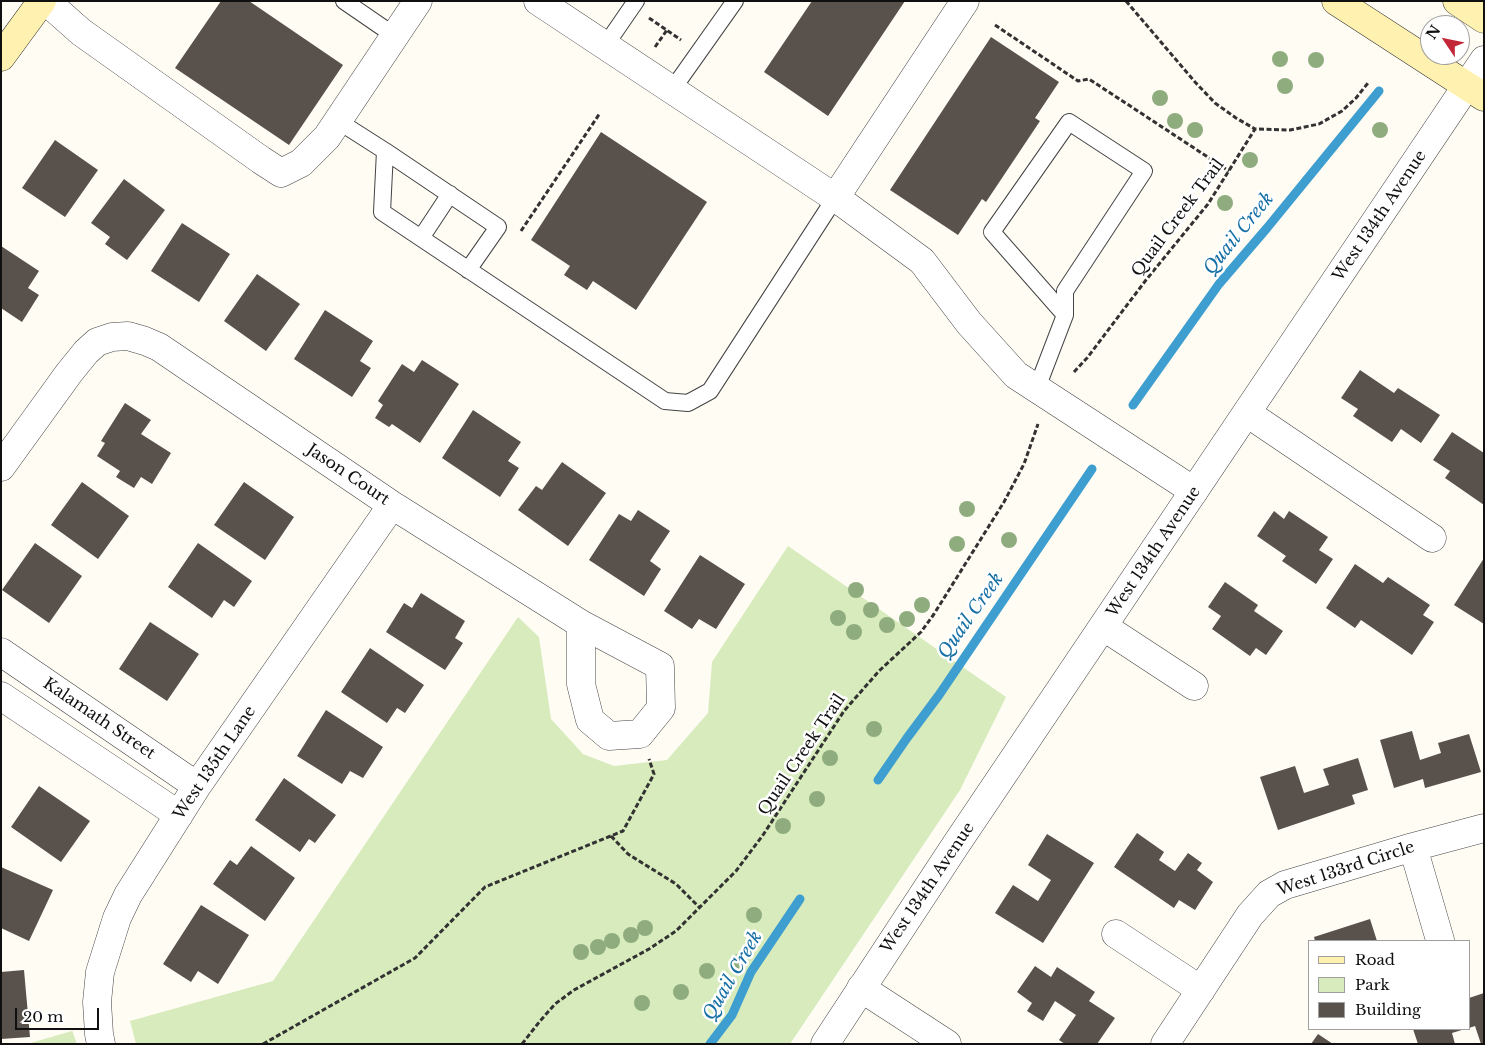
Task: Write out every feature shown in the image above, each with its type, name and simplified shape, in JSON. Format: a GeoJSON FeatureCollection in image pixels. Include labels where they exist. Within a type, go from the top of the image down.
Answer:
{"type":"FeatureCollection","features":[{"type":"Feature","properties":{"kind":"main road"},"geometry":{"type":"LineString","coordinates":[[1,57],[42,1]]}},
{"type":"Feature","properties":{"kind":"main road"},"geometry":{"type":"LineString","coordinates":[[1336,1],[1475,92]]}},
{"type":"Feature","properties":{"kind":"main road"},"geometry":{"type":"LineString","coordinates":[[1457,1],[1484,19]]}},
{"type":"Feature","properties":{"kind":"street"},"geometry":{"type":"LineString","coordinates":[[46,1],[81,32],[261,160],[281,172],[301,163],[327,137],[418,1]]}},
{"type":"Feature","properties":{"kind":"street"},"geometry":{"type":"LineString","coordinates":[[538,1],[835,198],[922,261],[975,329],[1016,375],[1194,491]]}},
{"type":"Feature","properties":{"kind":"street"},"geometry":{"type":"LineString","coordinates":[[835,198],[965,1]]}},
{"type":"Feature","properties":{"kind":"street","name":"West 134th Avenue"},"geometry":{"type":"LineString","coordinates":[[826,1044],[861,988],[1247,413],[1475,92],[1484,60]]}},
{"type":"Feature","properties":{"kind":"street","name":"Jason Court"},"geometry":{"type":"LineString","coordinates":[[1,467],[68,373],[97,342],[112,337],[128,336],[145,341],[159,347],[392,505],[581,624],[660,666],[661,708],[640,734]]}},
{"type":"Feature","properties":{"kind":"street"},"geometry":{"type":"LineString","coordinates":[[1247,413],[1432,538]]}},
{"type":"Feature","properties":{"kind":"street","name":"West 135th Lane"},"geometry":{"type":"LineString","coordinates":[[101,1044],[98,1034],[97,1002],[100,972],[117,918],[128,895],[197,786],[392,505]]}},
{"type":"Feature","properties":{"kind":"street"},"geometry":{"type":"LineString","coordinates":[[581,624],[581,684],[590,720],[609,736],[640,734]]}},
{"type":"Feature","properties":{"kind":"street"},"geometry":{"type":"LineString","coordinates":[[1104,626],[1194,686]]}},
{"type":"Feature","properties":{"kind":"street","name":"Kalamath Street"},"geometry":{"type":"LineString","coordinates":[[1,652],[197,786]]}},
{"type":"Feature","properties":{"kind":"street"},"geometry":{"type":"LineString","coordinates":[[1,696],[179,815]]}},
{"type":"Feature","properties":{"kind":"street","name":"West 133rd Circle"},"geometry":{"type":"LineString","coordinates":[[1165,1044],[1250,915],[1269,894],[1285,885],[1484,828]]}},
{"type":"Feature","properties":{"kind":"street"},"geometry":{"type":"LineString","coordinates":[[1413,847],[1440,940]]}},
{"type":"Feature","properties":{"kind":"street"},"geometry":{"type":"LineString","coordinates":[[1116,934],[1201,990]]}},
{"type":"Feature","properties":{"kind":"street"},"geometry":{"type":"LineString","coordinates":[[861,988],[947,1044]]}},
{"type":"Feature","properties":{"kind":"lane"},"geometry":{"type":"LineString","coordinates":[[344,1],[395,36]]}},
{"type":"Feature","properties":{"kind":"lane"},"geometry":{"type":"LineString","coordinates":[[605,46],[636,1]]}},
{"type":"Feature","properties":{"kind":"lane"},"geometry":{"type":"LineString","coordinates":[[672,90],[736,1]]}},
{"type":"Feature","properties":{"kind":"lane"},"geometry":{"type":"LineString","coordinates":[[338,121],[498,227],[468,270]]}},
{"type":"Feature","properties":{"kind":"lane"},"geometry":{"type":"LineString","coordinates":[[1037,388],[1065,314],[1065,291],[1144,171],[1069,122],[992,232],[1065,314]]}},
{"type":"Feature","properties":{"kind":"lane"},"geometry":{"type":"LineString","coordinates":[[385,151],[382,212],[665,401],[688,403],[710,391],[835,198]]}},
{"type":"Feature","properties":{"kind":"lane"},"geometry":{"type":"LineString","coordinates":[[421,238],[450,194]]}},
{"type":"Feature","properties":{"kind":"path"},"geometry":{"type":"LineString","coordinates":[[1126,1],[1215,103],[1256,129],[1290,130],[1319,124],[1342,111],[1368,83]]}},
{"type":"Feature","properties":{"kind":"path"},"geometry":{"type":"LineString","coordinates":[[647,17],[688,44]]}},
{"type":"Feature","properties":{"kind":"path"},"geometry":{"type":"LineString","coordinates":[[995,25],[1078,82],[1089,79],[1229,171]]}},
{"type":"Feature","properties":{"kind":"path"},"geometry":{"type":"LineString","coordinates":[[652,51],[667,30]]}},
{"type":"Feature","properties":{"kind":"path"},"geometry":{"type":"LineString","coordinates":[[517,238],[600,114]]}},
{"type":"Feature","properties":{"kind":"path","name":"Quail Creek Trail"},"geometry":{"type":"LineString","coordinates":[[1074,372],[1208,204],[1256,129]]}},
{"type":"Feature","properties":{"kind":"path","name":"Quail Creek Trail"},"geometry":{"type":"LineString","coordinates":[[522,1044],[556,1004],[574,990],[649,949],[676,931],[736,871],[763,834],[844,711],[879,671],[921,632],[934,614],[1004,502],[1024,464],[1038,424]]}},
{"type":"Feature","properties":{"kind":"path"},"geometry":{"type":"LineString","coordinates":[[263,1044],[415,958],[485,887],[623,831],[654,774],[640,734]]}},
{"type":"Feature","properties":{"kind":"path"},"geometry":{"type":"LineString","coordinates":[[611,836],[628,854],[676,884],[699,907]]}},
{"type":"Feature","properties":{"kind":"green space"},"geometry":{"type":"Polygon","coordinates":[[[788,546],[1006,697],[960,790],[790,1044],[136,1044],[130,1021],[273,981],[518,617],[539,637],[551,719],[583,754],[614,766],[667,760],[708,713],[712,662],[788,546]]]}},
{"type":"Feature","properties":{"kind":"green space"},"geometry":{"type":"Polygon","coordinates":[[[72,1031],[77,1044],[27,1044],[72,1031]]]}},
{"type":"Feature","properties":{"kind":"building"},"geometry":{"type":"Polygon","coordinates":[[[221,1],[249,1],[343,65],[289,145],[175,68],[221,1]]]}},
{"type":"Feature","properties":{"kind":"building"},"geometry":{"type":"Polygon","coordinates":[[[812,1],[905,1],[828,116],[764,72],[812,1]]]}},
{"type":"Feature","properties":{"kind":"building"},"geometry":{"type":"Polygon","coordinates":[[[991,37],[1059,82],[1035,118],[1040,121],[986,202],[982,199],[958,235],[890,190],[991,37]]]}},
{"type":"Feature","properties":{"kind":"building"},"geometry":{"type":"Polygon","coordinates":[[[601,132],[707,202],[636,310],[593,281],[587,290],[564,275],[570,266],[531,240],[601,132]]]}},
{"type":"Feature","properties":{"kind":"building"},"geometry":{"type":"Polygon","coordinates":[[[55,140],[98,170],[65,217],[22,188],[55,140]]]}},
{"type":"Feature","properties":{"kind":"building"},"geometry":{"type":"Polygon","coordinates":[[[124,179],[165,210],[127,260],[105,244],[110,237],[91,223],[124,179]]]}},
{"type":"Feature","properties":{"kind":"building"},"geometry":{"type":"Polygon","coordinates":[[[182,223],[230,254],[199,302],[151,271],[182,223]]]}},
{"type":"Feature","properties":{"kind":"building"},"geometry":{"type":"Polygon","coordinates":[[[1,246],[39,271],[28,288],[39,295],[22,322],[1,308],[1,246]]]}},
{"type":"Feature","properties":{"kind":"building"},"geometry":{"type":"Polygon","coordinates":[[[257,274],[300,304],[266,351],[224,321],[257,274]]]}},
{"type":"Feature","properties":{"kind":"building"},"geometry":{"type":"Polygon","coordinates":[[[325,310],[373,341],[360,361],[371,368],[352,397],[294,359],[325,310]]]}},
{"type":"Feature","properties":{"kind":"building"},"geometry":{"type":"Polygon","coordinates":[[[422,360],[459,384],[420,443],[392,424],[389,427],[375,418],[383,405],[378,401],[402,364],[414,372],[422,360]]]}},
{"type":"Feature","properties":{"kind":"building"},"geometry":{"type":"Polygon","coordinates":[[[1360,370],[1394,393],[1398,388],[1440,415],[1421,443],[1401,429],[1392,442],[1353,416],[1358,409],[1341,398],[1360,370]]]}},
{"type":"Feature","properties":{"kind":"building"},"geometry":{"type":"Polygon","coordinates":[[[125,403],[151,420],[141,434],[171,453],[152,484],[141,477],[134,488],[116,477],[120,471],[97,456],[105,443],[101,441],[125,403]]]}},
{"type":"Feature","properties":{"kind":"building"},"geometry":{"type":"Polygon","coordinates":[[[473,410],[521,442],[508,461],[519,468],[500,497],[442,458],[473,410]]]}},
{"type":"Feature","properties":{"kind":"building"},"geometry":{"type":"Polygon","coordinates":[[[1452,432],[1484,453],[1484,505],[1445,478],[1450,471],[1433,460],[1452,432]]]}},
{"type":"Feature","properties":{"kind":"building"},"geometry":{"type":"Polygon","coordinates":[[[562,462],[606,493],[568,546],[518,510],[536,486],[542,490],[562,462]]]}},
{"type":"Feature","properties":{"kind":"building"},"geometry":{"type":"Polygon","coordinates":[[[82,482],[129,516],[98,559],[51,525],[82,482]]]}},
{"type":"Feature","properties":{"kind":"building"},"geometry":{"type":"Polygon","coordinates":[[[244,482],[294,517],[265,560],[214,525],[244,482]]]}},
{"type":"Feature","properties":{"kind":"building"},"geometry":{"type":"Polygon","coordinates":[[[638,510],[670,531],[650,561],[661,569],[644,596],[589,560],[619,514],[631,521],[638,510]]]}},
{"type":"Feature","properties":{"kind":"building"},"geometry":{"type":"Polygon","coordinates":[[[1274,511],[1284,519],[1289,511],[1328,537],[1319,550],[1333,559],[1316,584],[1282,561],[1286,556],[1257,536],[1274,511]]]}},
{"type":"Feature","properties":{"kind":"building"},"geometry":{"type":"Polygon","coordinates":[[[35,543],[82,576],[49,623],[2,590],[35,543]]]}},
{"type":"Feature","properties":{"kind":"building"},"geometry":{"type":"Polygon","coordinates":[[[198,543],[252,581],[234,607],[224,600],[212,618],[168,587],[198,543]]]}},
{"type":"Feature","properties":{"kind":"building"},"geometry":{"type":"Polygon","coordinates":[[[700,555],[745,584],[716,629],[699,619],[692,629],[664,611],[700,555]]]}},
{"type":"Feature","properties":{"kind":"building"},"geometry":{"type":"Polygon","coordinates":[[[1484,558],[1484,624],[1454,605],[1484,558]]]}},
{"type":"Feature","properties":{"kind":"building"},"geometry":{"type":"Polygon","coordinates":[[[1355,564],[1383,583],[1388,577],[1430,605],[1423,615],[1434,622],[1412,655],[1361,620],[1355,628],[1326,608],[1355,564]]]}},
{"type":"Feature","properties":{"kind":"building"},"geometry":{"type":"Polygon","coordinates":[[[1225,582],[1258,605],[1254,611],[1283,631],[1266,655],[1256,648],[1250,656],[1212,629],[1221,616],[1208,607],[1225,582]]]}},
{"type":"Feature","properties":{"kind":"building"},"geometry":{"type":"Polygon","coordinates":[[[421,593],[465,621],[455,638],[463,643],[445,670],[386,632],[404,603],[412,608],[421,593]]]}},
{"type":"Feature","properties":{"kind":"building"},"geometry":{"type":"Polygon","coordinates":[[[150,622],[199,654],[167,701],[119,669],[150,622]]]}},
{"type":"Feature","properties":{"kind":"building"},"geometry":{"type":"Polygon","coordinates":[[[370,648],[424,685],[405,713],[397,708],[387,723],[341,692],[370,648]]]}},
{"type":"Feature","properties":{"kind":"building"},"geometry":{"type":"Polygon","coordinates":[[[326,710],[383,747],[363,778],[350,771],[342,784],[297,756],[326,710]]]}},
{"type":"Feature","properties":{"kind":"building"},"geometry":{"type":"Polygon","coordinates":[[[1412,731],[1420,760],[1441,753],[1438,743],[1469,734],[1481,772],[1425,788],[1423,779],[1394,788],[1380,740],[1412,731]]]}},
{"type":"Feature","properties":{"kind":"building"},"geometry":{"type":"Polygon","coordinates":[[[1358,758],[1368,790],[1352,795],[1355,804],[1278,830],[1260,777],[1295,766],[1304,793],[1329,785],[1323,769],[1358,758]]]}},
{"type":"Feature","properties":{"kind":"building"},"geometry":{"type":"Polygon","coordinates":[[[284,778],[336,815],[315,843],[309,839],[300,852],[255,820],[284,778]]]}},
{"type":"Feature","properties":{"kind":"building"},"geometry":{"type":"Polygon","coordinates":[[[39,786],[90,821],[61,862],[11,827],[39,786]]]}},
{"type":"Feature","properties":{"kind":"building"},"geometry":{"type":"Polygon","coordinates":[[[1137,833],[1164,852],[1159,860],[1175,871],[1188,853],[1202,863],[1197,870],[1213,882],[1195,910],[1179,900],[1174,908],[1114,867],[1137,833]]]}},
{"type":"Feature","properties":{"kind":"building"},"geometry":{"type":"Polygon","coordinates":[[[1047,834],[1094,863],[1043,943],[995,913],[1013,885],[1038,901],[1051,880],[1028,865],[1047,834]]]}},
{"type":"Feature","properties":{"kind":"building"},"geometry":{"type":"Polygon","coordinates":[[[251,846],[295,878],[265,921],[213,884],[230,860],[237,865],[251,846]]]}},
{"type":"Feature","properties":{"kind":"building"},"geometry":{"type":"Polygon","coordinates":[[[1,867],[53,890],[29,941],[1,928],[1,867]]]}},
{"type":"Feature","properties":{"kind":"building"},"geometry":{"type":"Polygon","coordinates":[[[201,905],[249,935],[218,984],[198,971],[191,982],[163,964],[201,905]]]}},
{"type":"Feature","properties":{"kind":"building"},"geometry":{"type":"Polygon","coordinates":[[[1370,919],[1377,940],[1315,940],[1314,937],[1370,919]]]}},
{"type":"Feature","properties":{"kind":"building"},"geometry":{"type":"Polygon","coordinates":[[[1035,966],[1051,977],[1057,967],[1095,992],[1089,1001],[1115,1018],[1097,1044],[1065,1044],[1059,1040],[1076,1015],[1055,1001],[1043,1021],[1027,1011],[1032,1003],[1017,992],[1035,966]]]}},
{"type":"Feature","properties":{"kind":"building"},"geometry":{"type":"Polygon","coordinates":[[[24,970],[30,1037],[1,1039],[1,972],[24,970]]]}},
{"type":"Feature","properties":{"kind":"building"},"geometry":{"type":"Polygon","coordinates":[[[1484,993],[1484,1044],[1481,1044],[1475,1026],[1470,1028],[1470,998],[1484,993]]]}},
{"type":"Feature","properties":{"kind":"building"},"geometry":{"type":"Polygon","coordinates":[[[1413,1030],[1462,1030],[1452,1033],[1455,1044],[1418,1044],[1413,1030]]]}},
{"type":"Feature","properties":{"kind":"building"},"geometry":{"type":"Polygon","coordinates":[[[1318,1034],[1333,1044],[1311,1044],[1318,1034]]]}},
{"type":"Feature","properties":{"kind":"waterway","name":"Quail Creek"},"geometry":{"type":"LineString","coordinates":[[1133,405],[1219,284],[1379,91]]}},
{"type":"Feature","properties":{"kind":"waterway","name":"Quail Creek"},"geometry":{"type":"LineString","coordinates":[[878,780],[939,695],[1092,469]]}},
{"type":"Feature","properties":{"kind":"waterway","name":"Quail Creek"},"geometry":{"type":"LineString","coordinates":[[710,1044],[732,1015],[751,972],[800,899]]}}]}
